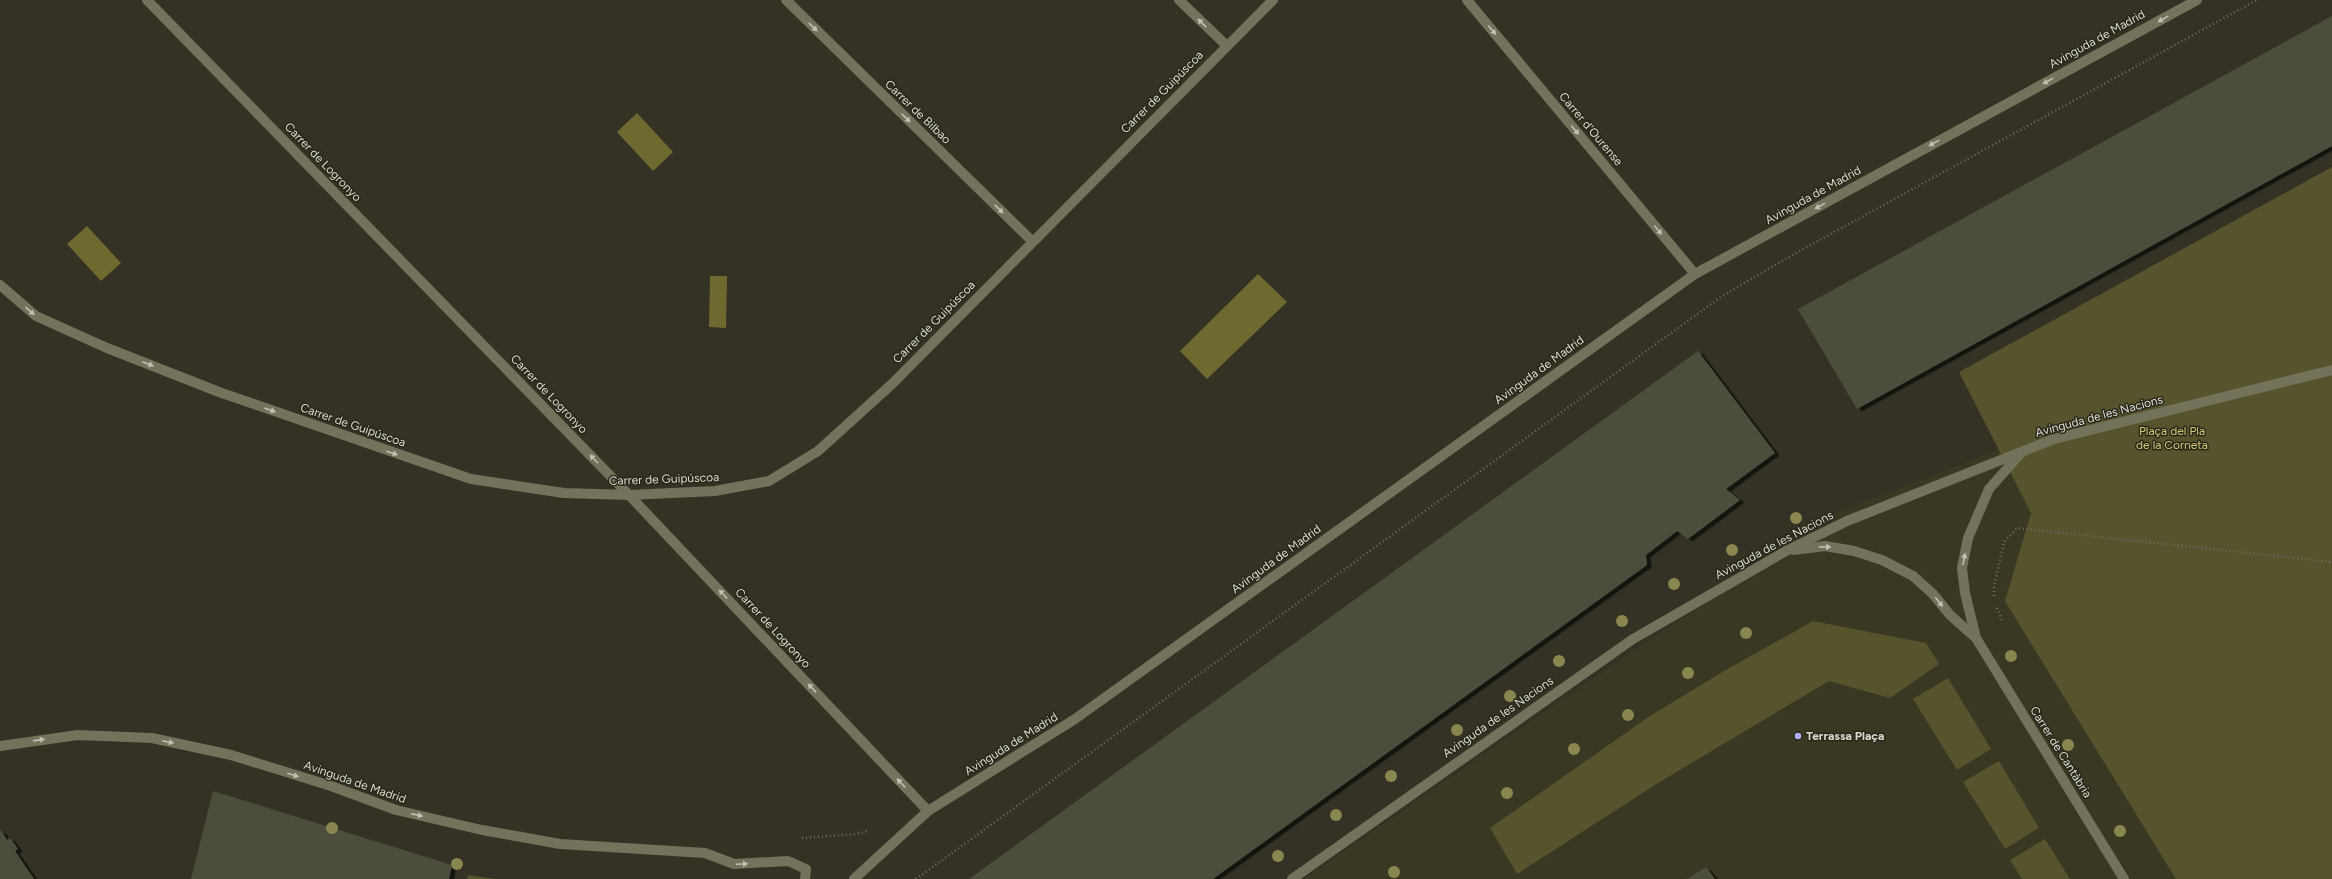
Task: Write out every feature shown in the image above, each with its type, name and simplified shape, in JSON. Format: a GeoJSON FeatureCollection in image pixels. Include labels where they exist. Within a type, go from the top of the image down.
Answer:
{"type":"FeatureCollection","features":[{"type":"Feature","properties":{"kind":"street","name":"Carrer de Logronyo"},"geometry":{"type":"LineString","coordinates":[[146,0],[629,495],[928,811]]}},
{"type":"Feature","properties":{"kind":"street","name":"Carrer de Bilbao"},"geometry":{"type":"LineString","coordinates":[[786,0],[1032,241]]}},
{"type":"Feature","properties":{"kind":"street"},"geometry":{"type":"LineString","coordinates":[[1179,0],[1226,46]]}},
{"type":"Feature","properties":{"kind":"street","name":"Carrer de Guipúscoa"},"geometry":{"type":"LineString","coordinates":[[0,285],[36,316],[107,348],[219,392],[471,479],[564,493],[629,495],[716,491],[769,481],[818,451],[892,384],[1032,241],[1273,0]]}},
{"type":"Feature","properties":{"kind":"street","name":"Carrer d'Ourense"},"geometry":{"type":"LineString","coordinates":[[1467,0],[1695,274]]}},
{"type":"Feature","properties":{"kind":"street","name":"Avinguda de Madrid"},"geometry":{"type":"LineString","coordinates":[[854,879],[928,811],[1075,719],[1695,274],[2197,0]]}},
{"type":"Feature","properties":{"kind":"street","name":"Avinguda de les Nacions"},"geometry":{"type":"LineString","coordinates":[[1292,879],[1633,639],[1786,551],[1847,521],[2054,439],[2332,370]]}},
{"type":"Feature","properties":{"kind":"street","name":"Carrer de Cantàbria"},"geometry":{"type":"LineString","coordinates":[[1976,638],[1962,568],[1968,538],[1989,489],[2023,451]]}},
{"type":"Feature","properties":{"kind":"street","name":"Carrer de Cantàbria"},"geometry":{"type":"LineString","coordinates":[[1786,551],[1825,546],[1854,551],[1882,560],[1913,576],[1933,594],[1950,615],[1976,638],[2124,879]]}},
{"type":"Feature","properties":{"kind":"street","name":"Avinguda de Madrid"},"geometry":{"type":"LineString","coordinates":[[0,746],[78,735],[152,738],[231,755],[330,786],[396,810],[482,830],[560,844],[705,853],[734,864],[788,860],[806,869],[805,879]]}},
{"type":"Feature","properties":{"kind":"path"},"geometry":{"type":"LineString","coordinates":[[916,879],[1721,298],[1787,258],[2257,0]]}},
{"type":"Feature","properties":{"kind":"path"},"geometry":{"type":"LineString","coordinates":[[2002,620],[1994,603],[1994,586],[2004,542],[2017,528],[2332,562]]}},
{"type":"Feature","properties":{"kind":"path"},"geometry":{"type":"LineString","coordinates":[[795,838],[856,834],[870,830]]}},
{"type":"Feature","properties":{"kind":"shaded area"},"geometry":{"type":"Polygon","coordinates":[[[637,113],[673,152],[653,171],[617,132],[637,113]]]}},
{"type":"Feature","properties":{"kind":"shaded area"},"geometry":{"type":"Polygon","coordinates":[[[87,226],[121,263],[101,281],[67,244],[87,226]]]}},
{"type":"Feature","properties":{"kind":"shaded area"},"geometry":{"type":"Polygon","coordinates":[[[1258,274],[1287,302],[1207,379],[1180,351],[1258,274]]]}},
{"type":"Feature","properties":{"kind":"shaded area"},"geometry":{"type":"Polygon","coordinates":[[[710,276],[727,276],[726,328],[709,327],[710,276]]]}},
{"type":"Feature","properties":{"kind":"shaded area"},"geometry":{"type":"Polygon","coordinates":[[[2035,435],[2332,879],[1304,879],[1557,703],[1836,513],[2035,435]]]}},
{"type":"Feature","properties":{"kind":"green space","name":"Plaça del Pla de la Corneta"},"geometry":{"type":"Polygon","coordinates":[[[2332,167],[2332,879],[2176,879],[2005,601],[2031,513],[1959,372],[2332,167]]]}},
{"type":"Feature","properties":{"kind":"green space"},"geometry":{"type":"Polygon","coordinates":[[[1813,621],[1926,643],[1939,664],[1890,698],[1829,681],[1658,783],[1517,874],[1490,828],[1650,716],[1724,671],[1813,621]]]}},
{"type":"Feature","properties":{"kind":"green space"},"geometry":{"type":"Polygon","coordinates":[[[1948,678],[1991,749],[1957,770],[1913,699],[1948,678]]]}},
{"type":"Feature","properties":{"kind":"green space"},"geometry":{"type":"Polygon","coordinates":[[[1999,761],[2039,828],[2005,849],[1963,782],[1999,761]]]}},
{"type":"Feature","properties":{"kind":"green space"},"geometry":{"type":"Polygon","coordinates":[[[2045,839],[2070,879],[2022,879],[2010,860],[2045,839]]]}},
{"type":"Feature","properties":{"kind":"green space"},"geometry":{"type":"Polygon","coordinates":[[[468,875],[495,879],[467,879],[468,875]]]}},
{"type":"Feature","properties":{"kind":"building"},"geometry":{"type":"Polygon","coordinates":[[[2332,16],[2332,146],[1857,409],[1798,309],[2332,16]]]}},
{"type":"Feature","properties":{"kind":"building"},"geometry":{"type":"Polygon","coordinates":[[[1698,351],[1775,453],[1726,489],[1740,500],[1688,539],[1677,531],[1646,555],[1647,565],[1213,879],[969,879],[1698,351]]]}},
{"type":"Feature","properties":{"kind":"building"},"geometry":{"type":"Polygon","coordinates":[[[213,791],[452,865],[449,879],[191,879],[213,791]]]}},
{"type":"Feature","properties":{"kind":"building"},"geometry":{"type":"Polygon","coordinates":[[[0,829],[7,840],[10,838],[18,849],[15,851],[34,879],[0,879],[0,829]]]}},
{"type":"Feature","properties":{"kind":"building"},"geometry":{"type":"Polygon","coordinates":[[[1706,867],[1715,879],[1687,879],[1706,867]]]}},
{"type":"Feature","properties":{"kind":"place","name":"Terrassa Plaça"},"geometry":{"type":"Point","coordinates":[1798,736]}}]}
